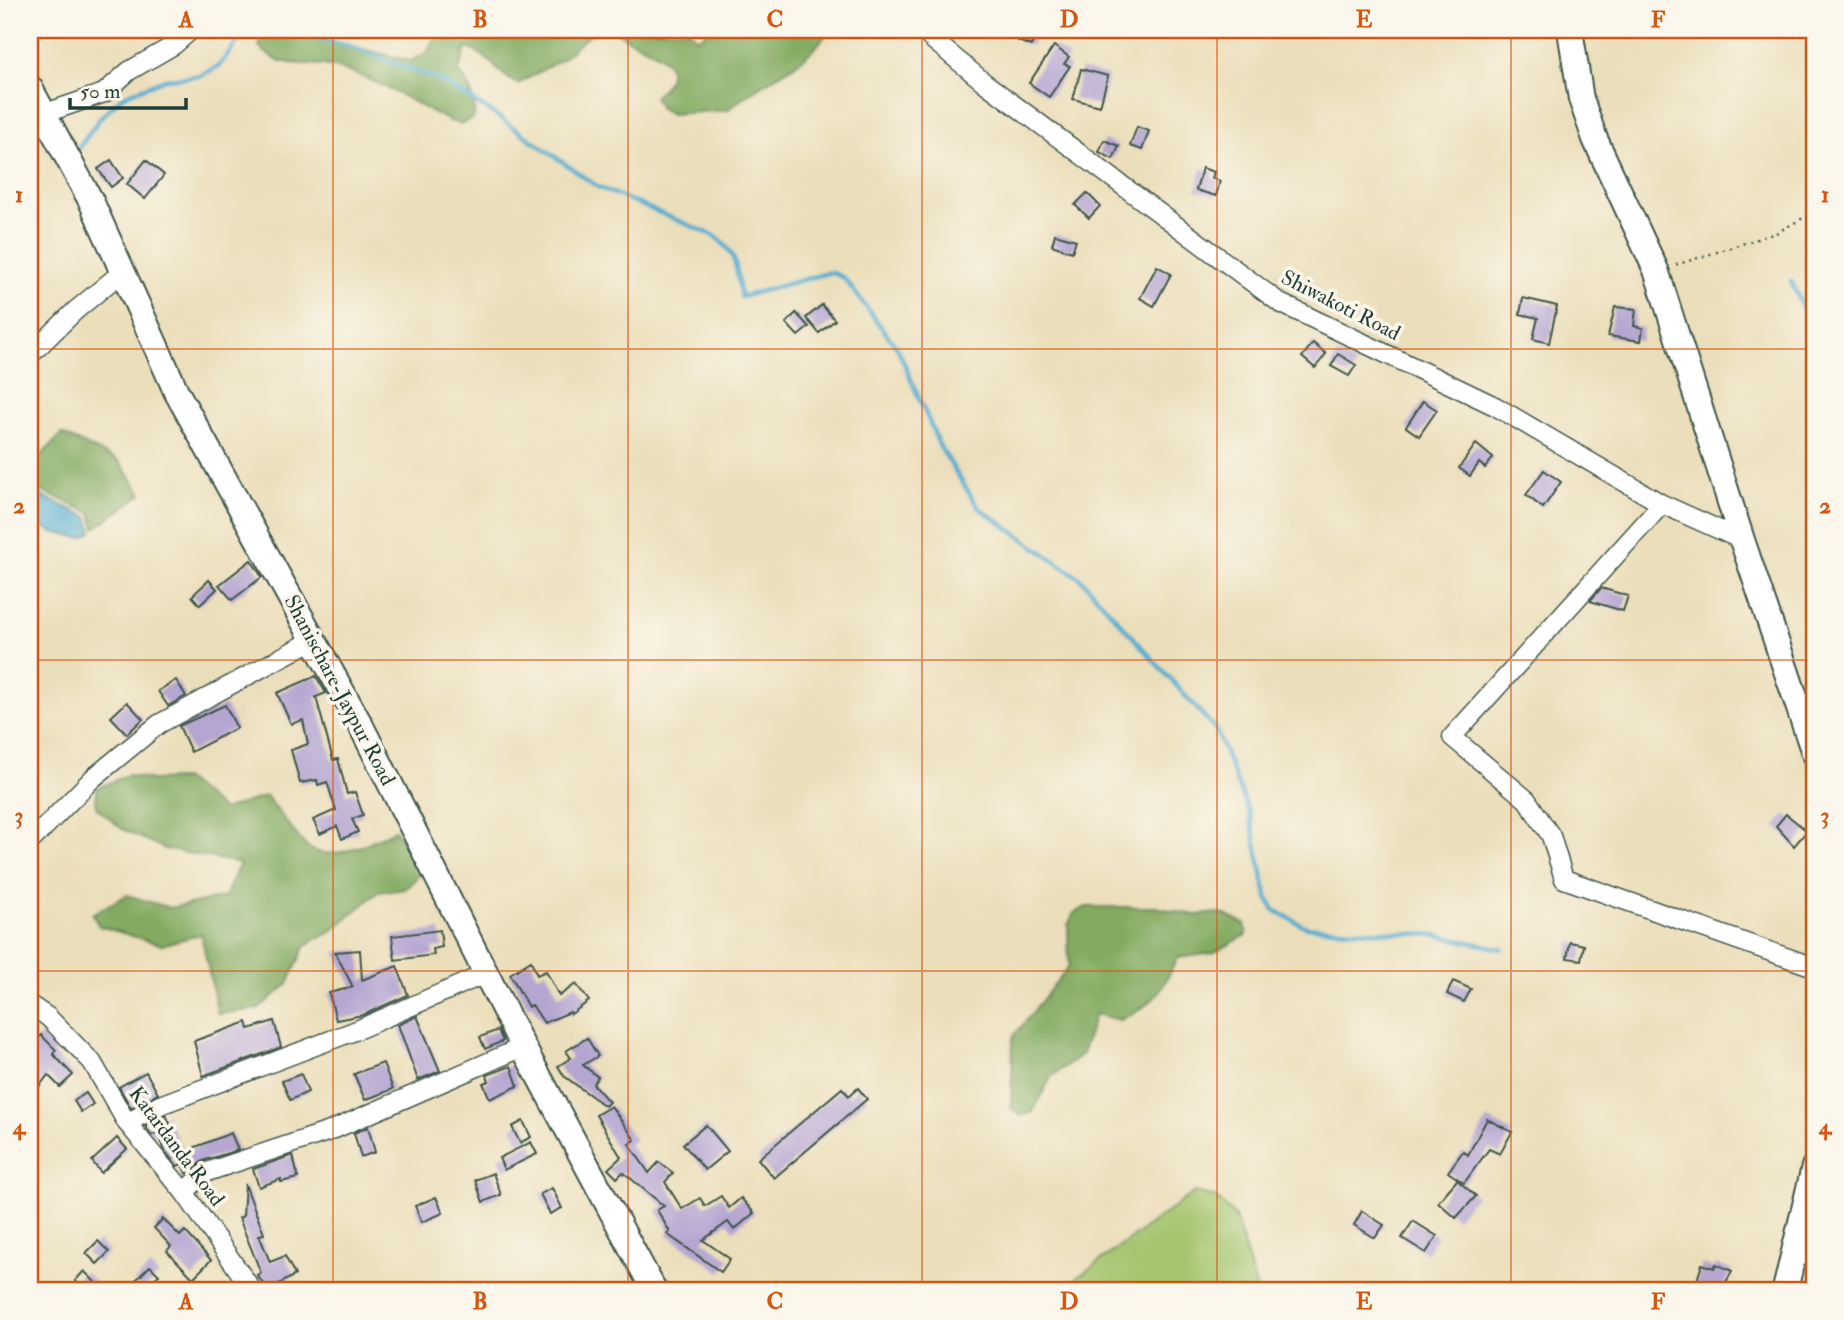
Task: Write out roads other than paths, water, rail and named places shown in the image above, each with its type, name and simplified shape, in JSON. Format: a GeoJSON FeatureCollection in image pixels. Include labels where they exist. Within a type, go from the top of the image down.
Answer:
{"type":"FeatureCollection","features":[{"type":"Feature","properties":{"kind":"street"},"geometry":{"type":"LineString","coordinates":[[43,114],[104,93],[129,71],[174,45],[191,30]]}},
{"type":"Feature","properties":{"kind":"street","name":"Shiwakoti Road"},"geometry":{"type":"LineString","coordinates":[[921,30],[985,83],[1280,303],[1495,407],[1662,504],[1742,540]]}},
{"type":"Feature","properties":{"kind":"street"},"geometry":{"type":"LineString","coordinates":[[1570,30],[1581,99],[1595,139],[1656,270],[1742,540],[1814,753]]}},
{"type":"Feature","properties":{"kind":"street","name":"Shanischare-Jaypur Road"},"geometry":{"type":"LineString","coordinates":[[30,88],[91,201],[176,391],[315,639],[523,1047],[653,1290]]}},
{"type":"Feature","properties":{"kind":"street"},"geometry":{"type":"LineString","coordinates":[[30,355],[75,311],[122,272]]}},
{"type":"Feature","properties":{"kind":"street"},"geometry":{"type":"LineString","coordinates":[[1662,504],[1452,737],[1527,800],[1551,836],[1564,878],[1814,967]]}},
{"type":"Feature","properties":{"kind":"street"},"geometry":{"type":"LineString","coordinates":[[30,842],[93,778],[159,724],[315,639]]}},
{"type":"Feature","properties":{"kind":"street"},"geometry":{"type":"LineString","coordinates":[[127,1123],[160,1105],[357,1030],[487,973]]}},
{"type":"Feature","properties":{"kind":"street","name":"Katardanda Road"},"geometry":{"type":"LineString","coordinates":[[30,1005],[48,1017],[92,1062],[127,1123],[184,1192],[253,1290]]}},
{"type":"Feature","properties":{"kind":"street"},"geometry":{"type":"LineString","coordinates":[[184,1192],[207,1172],[330,1131],[523,1047]]}},
{"type":"Feature","properties":{"kind":"street"},"geometry":{"type":"LineString","coordinates":[[1785,1290],[1804,1256],[1814,1167]]}},
{"type":"Feature","properties":{"kind":"water"},"geometry":{"type":"Polygon","coordinates":[[[30,491],[88,517],[92,532],[81,538],[52,532],[30,521],[30,491]]]}},
{"type":"Feature","properties":{"kind":"waterway"},"geometry":{"type":"LineString","coordinates":[[77,151],[100,118],[123,96],[165,79],[199,76],[219,66],[240,38],[273,30]]}},
{"type":"Feature","properties":{"kind":"waterway"},"geometry":{"type":"LineString","coordinates":[[279,30],[350,46],[441,81],[493,113],[598,187],[715,236],[733,257],[741,297],[831,272],[844,278],[898,349],[940,447],[978,507],[1081,579],[1216,730],[1250,815],[1267,897],[1274,910],[1306,927],[1435,935],[1502,949]]}},
{"type":"Feature","properties":{"kind":"waterway"},"geometry":{"type":"LineString","coordinates":[[1791,281],[1814,334]]}}]}
